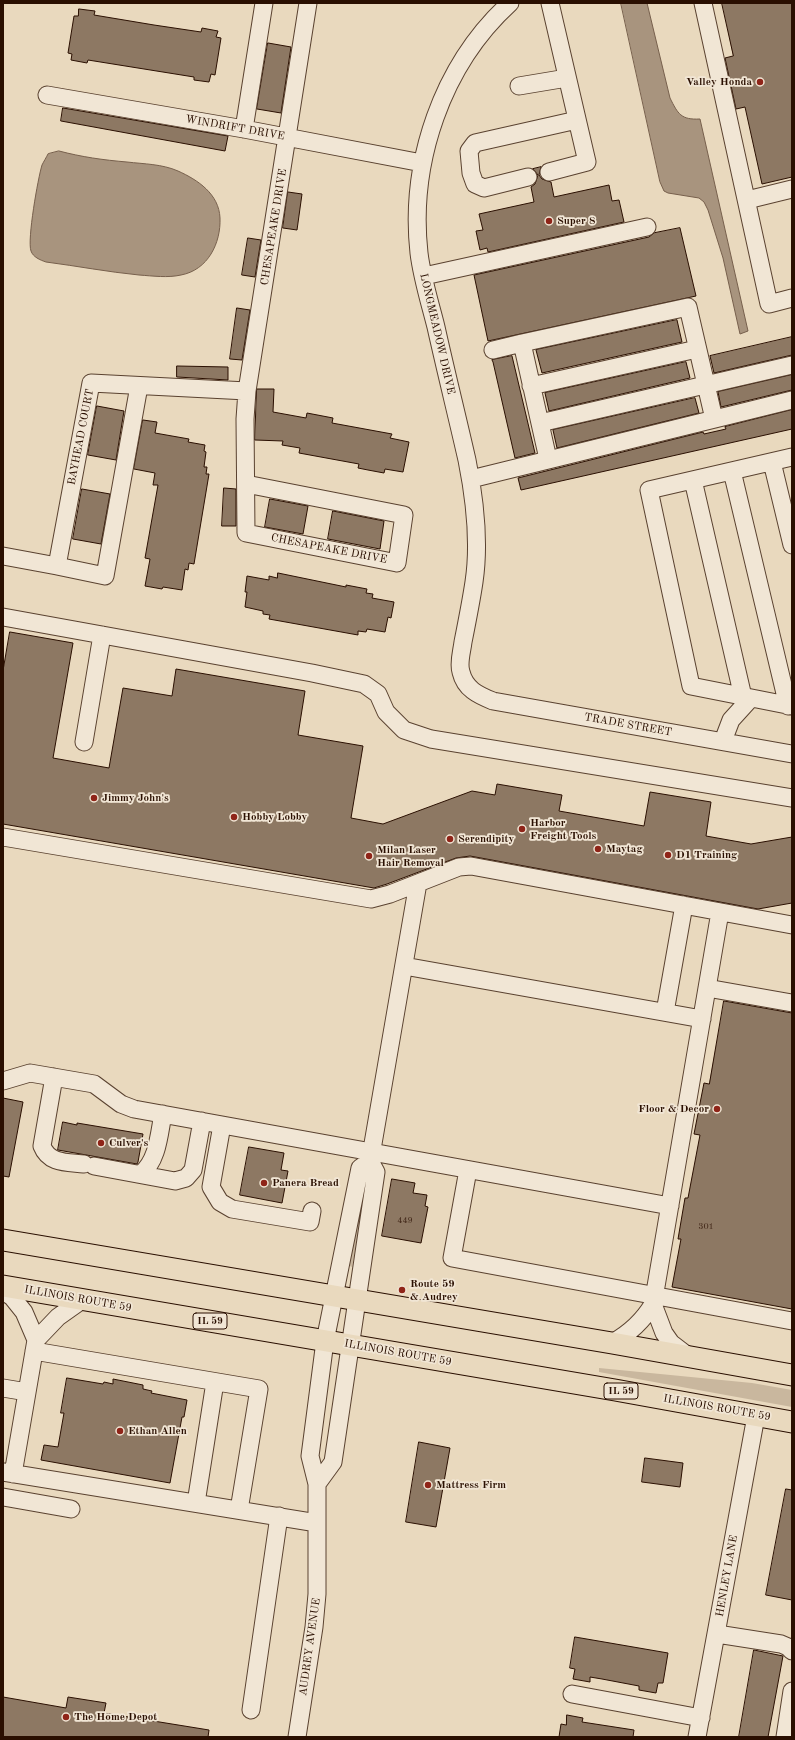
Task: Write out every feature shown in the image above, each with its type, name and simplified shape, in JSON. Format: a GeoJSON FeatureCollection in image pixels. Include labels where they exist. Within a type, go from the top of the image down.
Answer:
{"type":"FeatureCollection","features":[{"type":"Feature","properties":{"kind":"main road"},"geometry":{"type":"LineString","coordinates":[[3,1240],[689,1356],[792,1375]]}},
{"type":"Feature","properties":{"kind":"main road","name":"ILLINOIS ROUTE 59"},"geometry":{"type":"LineString","coordinates":[[3,1286],[792,1422]]}},
{"type":"Feature","properties":{"kind":"street"},"geometry":{"type":"LineString","coordinates":[[244,129],[264,3]]}},
{"type":"Feature","properties":{"kind":"street","name":"CHESAPEAKE DRIVE"},"geometry":{"type":"LineString","coordinates":[[246,484],[404,515],[397,563],[246,533],[245,419],[247,392],[308,3]]}},
{"type":"Feature","properties":{"kind":"street","name":"LONGMEADOW DRIVE"},"geometry":{"type":"LineString","coordinates":[[467,687],[460,671],[461,655],[474,580],[476,518],[471,479],[420,254],[418,230],[419,188],[422,163],[430,132],[441,101],[453,76],[471,47],[510,3]]}},
{"type":"Feature","properties":{"kind":"street"},"geometry":{"type":"LineString","coordinates":[[549,172],[587,162],[550,3]]}},
{"type":"Feature","properties":{"kind":"street"},"geometry":{"type":"LineString","coordinates":[[703,3],[769,304],[792,298]]}},
{"type":"Feature","properties":{"kind":"street"},"geometry":{"type":"LineString","coordinates":[[519,86],[567,78]]}},
{"type":"Feature","properties":{"kind":"street","name":"WINDRIFT DRIVE"},"geometry":{"type":"LineString","coordinates":[[47,95],[244,129],[422,163]]}},
{"type":"Feature","properties":{"kind":"street"},"geometry":{"type":"LineString","coordinates":[[528,177],[484,188],[475,184],[471,173],[468,151],[475,143],[577,120]]}},
{"type":"Feature","properties":{"kind":"street"},"geometry":{"type":"LineString","coordinates":[[747,200],[791,194]]}},
{"type":"Feature","properties":{"kind":"street"},"geometry":{"type":"LineString","coordinates":[[424,276],[647,227]]}},
{"type":"Feature","properties":{"kind":"street"},"geometry":{"type":"LineString","coordinates":[[493,350],[688,307],[714,419]]}},
{"type":"Feature","properties":{"kind":"street"},"geometry":{"type":"LineString","coordinates":[[522,343],[548,459]]}},
{"type":"Feature","properties":{"kind":"street"},"geometry":{"type":"LineString","coordinates":[[532,386],[698,349]]}},
{"type":"Feature","properties":{"kind":"street"},"geometry":{"type":"LineString","coordinates":[[540,423],[705,384],[792,366]]}},
{"type":"Feature","properties":{"kind":"street","name":"BAYHEAD COURT"},"geometry":{"type":"LineString","coordinates":[[57,566],[91,384],[247,392]]}},
{"type":"Feature","properties":{"kind":"street"},"geometry":{"type":"LineString","coordinates":[[3,556],[105,576],[139,386]]}},
{"type":"Feature","properties":{"kind":"street"},"geometry":{"type":"LineString","coordinates":[[471,479],[792,400]]}},
{"type":"Feature","properties":{"kind":"street"},"geometry":{"type":"LineString","coordinates":[[732,471],[790,706],[691,686],[649,490],[792,457]]}},
{"type":"Feature","properties":{"kind":"street"},"geometry":{"type":"LineString","coordinates":[[772,462],[787,500],[792,545]]}},
{"type":"Feature","properties":{"kind":"street"},"geometry":{"type":"LineString","coordinates":[[693,480],[747,697],[731,720],[723,742]]}},
{"type":"Feature","properties":{"kind":"street"},"geometry":{"type":"LineString","coordinates":[[3,617],[312,673],[364,684],[378,694],[386,712],[404,730],[431,739],[792,798]]}},
{"type":"Feature","properties":{"kind":"street"},"geometry":{"type":"LineString","coordinates":[[84,742],[102,635]]}},
{"type":"Feature","properties":{"kind":"street","name":"TRADE STREET"},"geometry":{"type":"LineString","coordinates":[[467,687],[481,697],[493,701],[792,754]]}},
{"type":"Feature","properties":{"kind":"street"},"geometry":{"type":"LineString","coordinates":[[3,837],[371,899],[390,894],[459,867],[471,866],[792,925]]}},
{"type":"Feature","properties":{"kind":"street"},"geometry":{"type":"LineString","coordinates":[[317,1484],[332,1462],[376,1172],[371,1157],[418,883]]}},
{"type":"Feature","properties":{"kind":"street"},"geometry":{"type":"LineString","coordinates":[[665,1012],[684,906]]}},
{"type":"Feature","properties":{"kind":"street"},"geometry":{"type":"LineString","coordinates":[[612,1343],[636,1327],[645,1317],[654,1299],[720,912]]}},
{"type":"Feature","properties":{"kind":"street"},"geometry":{"type":"LineString","coordinates":[[404,966],[702,1018]]}},
{"type":"Feature","properties":{"kind":"street"},"geometry":{"type":"LineString","coordinates":[[707,988],[792,1003]]}},
{"type":"Feature","properties":{"kind":"street"},"geometry":{"type":"LineString","coordinates":[[3,1080],[30,1073],[94,1084],[121,1104],[134,1109],[222,1125],[371,1157],[468,1170],[670,1206]]}},
{"type":"Feature","properties":{"kind":"street"},"geometry":{"type":"LineString","coordinates":[[54,1077],[42,1146],[50,1159],[175,1181],[186,1178],[193,1170],[202,1121]]}},
{"type":"Feature","properties":{"kind":"street"},"geometry":{"type":"LineString","coordinates":[[142,1174],[151,1164],[163,1114]]}},
{"type":"Feature","properties":{"kind":"street"},"geometry":{"type":"LineString","coordinates":[[222,1125],[210,1187],[220,1202],[232,1209],[310,1222],[312,1210]]}},
{"type":"Feature","properties":{"kind":"street","name":"AUDREY AVENUE"},"geometry":{"type":"LineString","coordinates":[[297,1737],[314,1627],[317,1594],[317,1484],[310,1456],[325,1341],[333,1296],[360,1168],[371,1157]]}},
{"type":"Feature","properties":{"kind":"street"},"geometry":{"type":"LineString","coordinates":[[468,1170],[452,1258],[654,1299],[792,1321]]}},
{"type":"Feature","properties":{"kind":"street"},"geometry":{"type":"LineString","coordinates":[[3,1291],[12,1297],[24,1312],[35,1345],[27,1392],[8,1473],[316,1522]]}},
{"type":"Feature","properties":{"kind":"street"},"geometry":{"type":"LineString","coordinates":[[654,1299],[664,1333],[671,1343],[689,1356]]}},
{"type":"Feature","properties":{"kind":"street"},"geometry":{"type":"LineString","coordinates":[[35,1345],[58,1317],[82,1300]]}},
{"type":"Feature","properties":{"kind":"street"},"geometry":{"type":"LineString","coordinates":[[35,1345],[215,1382],[259,1389],[239,1510]]}},
{"type":"Feature","properties":{"kind":"street"},"geometry":{"type":"LineString","coordinates":[[196,1503],[215,1382]]}},
{"type":"Feature","properties":{"kind":"street"},"geometry":{"type":"LineString","coordinates":[[3,1388],[27,1392]]}},
{"type":"Feature","properties":{"kind":"street","name":"HENLEY LANE"},"geometry":{"type":"LineString","coordinates":[[698,1737],[756,1416]]}},
{"type":"Feature","properties":{"kind":"street"},"geometry":{"type":"LineString","coordinates":[[3,1496],[71,1509]]}},
{"type":"Feature","properties":{"kind":"street"},"geometry":{"type":"LineString","coordinates":[[251,1710],[279,1516]]}},
{"type":"Feature","properties":{"kind":"street"},"geometry":{"type":"LineString","coordinates":[[717,1634],[781,1644],[788,1647],[792,1651]]}},
{"type":"Feature","properties":{"kind":"street"},"geometry":{"type":"LineString","coordinates":[[785,1737],[792,1691]]}},
{"type":"Feature","properties":{"kind":"street"},"geometry":{"type":"LineString","coordinates":[[572,1694],[701,1718]]}},
{"type":"Feature","properties":{"kind":"shaded area"},"geometry":{"type":"Polygon","coordinates":[[[621,3],[647,3],[670,98],[675,108],[681,115],[688,118],[700,119],[748,331],[740,334],[723,258],[708,210],[704,202],[699,198],[668,193],[664,191],[660,182],[621,3]]]}},
{"type":"Feature","properties":{"kind":"shaded area"},"geometry":{"type":"Polygon","coordinates":[[[59,151],[93,158],[166,167],[178,171],[200,183],[212,195],[219,209],[220,227],[215,246],[211,254],[199,268],[181,275],[166,277],[104,271],[46,262],[37,258],[31,251],[30,235],[38,182],[42,165],[48,154],[59,151]]]}},
{"type":"Feature","properties":{"kind":"shaded area"},"geometry":{"type":"Polygon","coordinates":[[[366,1171],[370,1173],[352,1267],[348,1265],[366,1171]]]}},
{"type":"Feature","properties":{"kind":"shaded area"},"geometry":{"type":"Polygon","coordinates":[[[599,1368],[752,1383],[792,1390],[792,1407],[599,1372],[599,1368]]]}},
{"type":"Feature","properties":{"kind":"building","name":"Valley Honda"},"geometry":{"type":"Polygon","coordinates":[[[722,3],[792,3],[792,177],[762,184],[745,107],[736,109],[725,58],[733,56],[722,3]]]}},
{"type":"Feature","properties":{"kind":"building"},"geometry":{"type":"Polygon","coordinates":[[[79,9],[95,11],[94,15],[154,25],[201,32],[202,28],[218,31],[216,37],[221,38],[215,75],[211,74],[209,82],[194,80],[194,77],[88,60],[87,63],[71,60],[72,54],[68,53],[74,16],[78,16],[79,9]]]}},
{"type":"Feature","properties":{"kind":"building"},"geometry":{"type":"Polygon","coordinates":[[[268,43],[291,47],[281,113],[257,109],[268,43]]]}},
{"type":"Feature","properties":{"kind":"building"},"geometry":{"type":"Polygon","coordinates":[[[63,108],[228,136],[225,151],[61,121],[63,108]]]}},
{"type":"Feature","properties":{"kind":"building","name":"Super 8"},"geometry":{"type":"Polygon","coordinates":[[[541,167],[539,175],[542,179],[551,182],[554,197],[609,185],[612,201],[619,200],[624,222],[488,252],[487,248],[480,250],[476,231],[483,230],[479,214],[534,202],[531,187],[535,184],[538,175],[533,169],[541,167]]]}},
{"type":"Feature","properties":{"kind":"building"},"geometry":{"type":"Polygon","coordinates":[[[288,192],[302,194],[297,230],[283,228],[288,192]]]}},
{"type":"Feature","properties":{"kind":"building"},"geometry":{"type":"Polygon","coordinates":[[[680,228],[696,296],[488,341],[474,275],[649,237],[654,233],[680,228]]]}},
{"type":"Feature","properties":{"kind":"building"},"geometry":{"type":"Polygon","coordinates":[[[248,238],[261,240],[255,277],[242,275],[248,238]]]}},
{"type":"Feature","properties":{"kind":"building"},"geometry":{"type":"Polygon","coordinates":[[[237,308],[250,310],[242,360],[230,359],[237,308]]]}},
{"type":"Feature","properties":{"kind":"building"},"geometry":{"type":"Polygon","coordinates":[[[677,320],[682,342],[542,373],[536,350],[677,320]]]}},
{"type":"Feature","properties":{"kind":"building"},"geometry":{"type":"Polygon","coordinates":[[[792,337],[792,355],[714,373],[710,356],[792,337]]]}},
{"type":"Feature","properties":{"kind":"building"},"geometry":{"type":"Polygon","coordinates":[[[512,356],[535,453],[515,458],[492,360],[512,356]]]}},
{"type":"Feature","properties":{"kind":"building"},"geometry":{"type":"Polygon","coordinates":[[[686,362],[690,378],[549,411],[545,393],[686,362]]]}},
{"type":"Feature","properties":{"kind":"building"},"geometry":{"type":"Polygon","coordinates":[[[177,366],[228,367],[228,380],[177,377],[177,366]]]}},
{"type":"Feature","properties":{"kind":"building"},"geometry":{"type":"Polygon","coordinates":[[[792,375],[792,390],[721,407],[718,392],[792,375]]]}},
{"type":"Feature","properties":{"kind":"building"},"geometry":{"type":"Polygon","coordinates":[[[257,389],[274,389],[273,412],[306,418],[307,413],[333,418],[332,423],[392,434],[390,438],[409,442],[403,472],[385,469],[384,473],[358,468],[359,464],[299,453],[300,448],[282,445],[283,441],[255,440],[257,389]]]}},
{"type":"Feature","properties":{"kind":"building"},"geometry":{"type":"Polygon","coordinates":[[[695,398],[699,413],[557,448],[553,430],[695,398]]]}},
{"type":"Feature","properties":{"kind":"building"},"geometry":{"type":"Polygon","coordinates":[[[97,406],[124,411],[116,460],[88,455],[97,406]]]}},
{"type":"Feature","properties":{"kind":"building"},"geometry":{"type":"Polygon","coordinates":[[[792,410],[792,429],[521,490],[518,478],[703,432],[704,434],[726,429],[725,427],[792,410]]]}},
{"type":"Feature","properties":{"kind":"building"},"geometry":{"type":"Polygon","coordinates":[[[143,420],[157,422],[155,433],[189,439],[188,442],[205,445],[204,451],[206,452],[204,467],[207,467],[206,474],[209,474],[194,564],[189,563],[188,570],[185,569],[182,590],[145,586],[150,559],[145,558],[158,485],[153,485],[155,473],[134,469],[143,420]]]}},
{"type":"Feature","properties":{"kind":"building"},"geometry":{"type":"Polygon","coordinates":[[[224,488],[236,489],[236,526],[222,526],[224,488]]]}},
{"type":"Feature","properties":{"kind":"building"},"geometry":{"type":"Polygon","coordinates":[[[82,489],[110,494],[101,544],[73,539],[82,489]]]}},
{"type":"Feature","properties":{"kind":"building"},"geometry":{"type":"Polygon","coordinates":[[[270,499],[308,506],[303,534],[265,527],[270,499]]]}},
{"type":"Feature","properties":{"kind":"building"},"geometry":{"type":"Polygon","coordinates":[[[333,511],[384,521],[380,549],[328,539],[333,511]]]}},
{"type":"Feature","properties":{"kind":"building"},"geometry":{"type":"Polygon","coordinates":[[[278,573],[346,587],[346,585],[367,589],[366,593],[373,594],[372,598],[394,602],[391,618],[388,617],[385,632],[367,629],[366,632],[358,631],[358,635],[269,619],[270,615],[263,614],[263,611],[245,607],[247,576],[269,580],[269,576],[277,578],[278,573]]]}},
{"type":"Feature","properties":{"kind":"building"},"geometry":{"type":"Polygon","coordinates":[[[10,632],[73,643],[53,758],[109,768],[123,688],[172,696],[176,669],[305,691],[298,735],[363,746],[351,818],[383,824],[472,791],[495,795],[497,784],[562,795],[559,811],[644,826],[650,792],[711,802],[706,836],[751,844],[792,837],[792,903],[758,909],[470,856],[456,858],[374,888],[3,824],[3,671],[10,632]]]}},
{"type":"Feature","properties":{"kind":"building"},"geometry":{"type":"Polygon","coordinates":[[[724,1001],[792,1013],[792,1309],[672,1287],[681,1239],[678,1239],[685,1198],[688,1198],[700,1135],[694,1134],[704,1083],[709,1084],[724,1001]]]}},
{"type":"Feature","properties":{"kind":"building"},"geometry":{"type":"Polygon","coordinates":[[[3,1098],[23,1102],[9,1177],[3,1176],[3,1098]]]}},
{"type":"Feature","properties":{"kind":"building","name":"Culver's"},"geometry":{"type":"Polygon","coordinates":[[[63,1122],[143,1134],[137,1164],[58,1150],[63,1122]]]}},
{"type":"Feature","properties":{"kind":"building","name":"Panera Bread"},"geometry":{"type":"Polygon","coordinates":[[[249,1147],[284,1153],[281,1170],[288,1171],[282,1203],[240,1195],[249,1147]]]}},
{"type":"Feature","properties":{"kind":"building"},"geometry":{"type":"Polygon","coordinates":[[[392,1179],[415,1183],[413,1193],[427,1195],[425,1206],[428,1207],[421,1243],[382,1236],[392,1179]]]}},
{"type":"Feature","properties":{"kind":"building","name":"Ethan Allen"},"geometry":{"type":"Polygon","coordinates":[[[67,1378],[103,1384],[104,1382],[113,1384],[113,1379],[143,1385],[143,1389],[152,1391],[151,1393],[187,1400],[184,1417],[182,1417],[170,1483],[41,1460],[44,1445],[58,1447],[64,1413],[61,1413],[67,1378]]]}},
{"type":"Feature","properties":{"kind":"building","name":"Mattress Firm"},"geometry":{"type":"Polygon","coordinates":[[[419,1442],[450,1448],[436,1527],[406,1522],[419,1442]]]}},
{"type":"Feature","properties":{"kind":"building"},"geometry":{"type":"Polygon","coordinates":[[[645,1458],[683,1463],[680,1487],[642,1482],[645,1458]]]}},
{"type":"Feature","properties":{"kind":"building"},"geometry":{"type":"Polygon","coordinates":[[[786,1489],[792,1490],[792,1600],[766,1595],[786,1489]]]}},
{"type":"Feature","properties":{"kind":"building"},"geometry":{"type":"Polygon","coordinates":[[[575,1637],[668,1653],[663,1683],[658,1683],[656,1693],[639,1690],[639,1686],[602,1679],[590,1677],[590,1682],[573,1679],[575,1669],[570,1668],[575,1637]]]}},
{"type":"Feature","properties":{"kind":"building"},"geometry":{"type":"Polygon","coordinates":[[[754,1650],[783,1656],[768,1737],[739,1737],[754,1650]]]}},
{"type":"Feature","properties":{"kind":"building","name":"The Home Depot"},"geometry":{"type":"Polygon","coordinates":[[[3,1697],[66,1708],[68,1697],[106,1703],[104,1713],[209,1730],[208,1737],[3,1737],[3,1697]]]}},
{"type":"Feature","properties":{"kind":"building"},"geometry":{"type":"Polygon","coordinates":[[[567,1715],[583,1718],[582,1722],[634,1730],[633,1737],[559,1737],[561,1724],[566,1725],[567,1715]]]}},
{"type":"Feature","properties":{"kind":"place","name":"Valley Honda"},"geometry":{"type":"Point","coordinates":[760,82]}},
{"type":"Feature","properties":{"kind":"place","name":"Super 8"},"geometry":{"type":"Point","coordinates":[549,221]}},
{"type":"Feature","properties":{"kind":"place","name":"Jimmy John's"},"geometry":{"type":"Point","coordinates":[94,798]}},
{"type":"Feature","properties":{"kind":"place","name":"Hobby Lobby"},"geometry":{"type":"Point","coordinates":[234,817]}},
{"type":"Feature","properties":{"kind":"place","name":"Harbor Freight Tools"},"geometry":{"type":"Point","coordinates":[522,829]}},
{"type":"Feature","properties":{"kind":"place","name":"Serendipity"},"geometry":{"type":"Point","coordinates":[450,839]}},
{"type":"Feature","properties":{"kind":"place","name":"Maytag"},"geometry":{"type":"Point","coordinates":[598,849]}},
{"type":"Feature","properties":{"kind":"place","name":"D1 Training"},"geometry":{"type":"Point","coordinates":[668,855]}},
{"type":"Feature","properties":{"kind":"place","name":"Milan Laser Hair Removal"},"geometry":{"type":"Point","coordinates":[369,856]}},
{"type":"Feature","properties":{"kind":"place","name":"Floor & Decor"},"geometry":{"type":"Point","coordinates":[717,1109]}},
{"type":"Feature","properties":{"kind":"place","name":"Culver's"},"geometry":{"type":"Point","coordinates":[101,1143]}},
{"type":"Feature","properties":{"kind":"place","name":"Panera Bread"},"geometry":{"type":"Point","coordinates":[264,1183]}},
{"type":"Feature","properties":{"kind":"place","name":"Route 59 & Audrey"},"geometry":{"type":"Point","coordinates":[402,1290]}},
{"type":"Feature","properties":{"kind":"place","name":"Ethan Allen"},"geometry":{"type":"Point","coordinates":[120,1431]}},
{"type":"Feature","properties":{"kind":"place","name":"Mattress Firm"},"geometry":{"type":"Point","coordinates":[428,1485]}},
{"type":"Feature","properties":{"kind":"place","name":"The Home Depot"},"geometry":{"type":"Point","coordinates":[66,1717]}}]}
